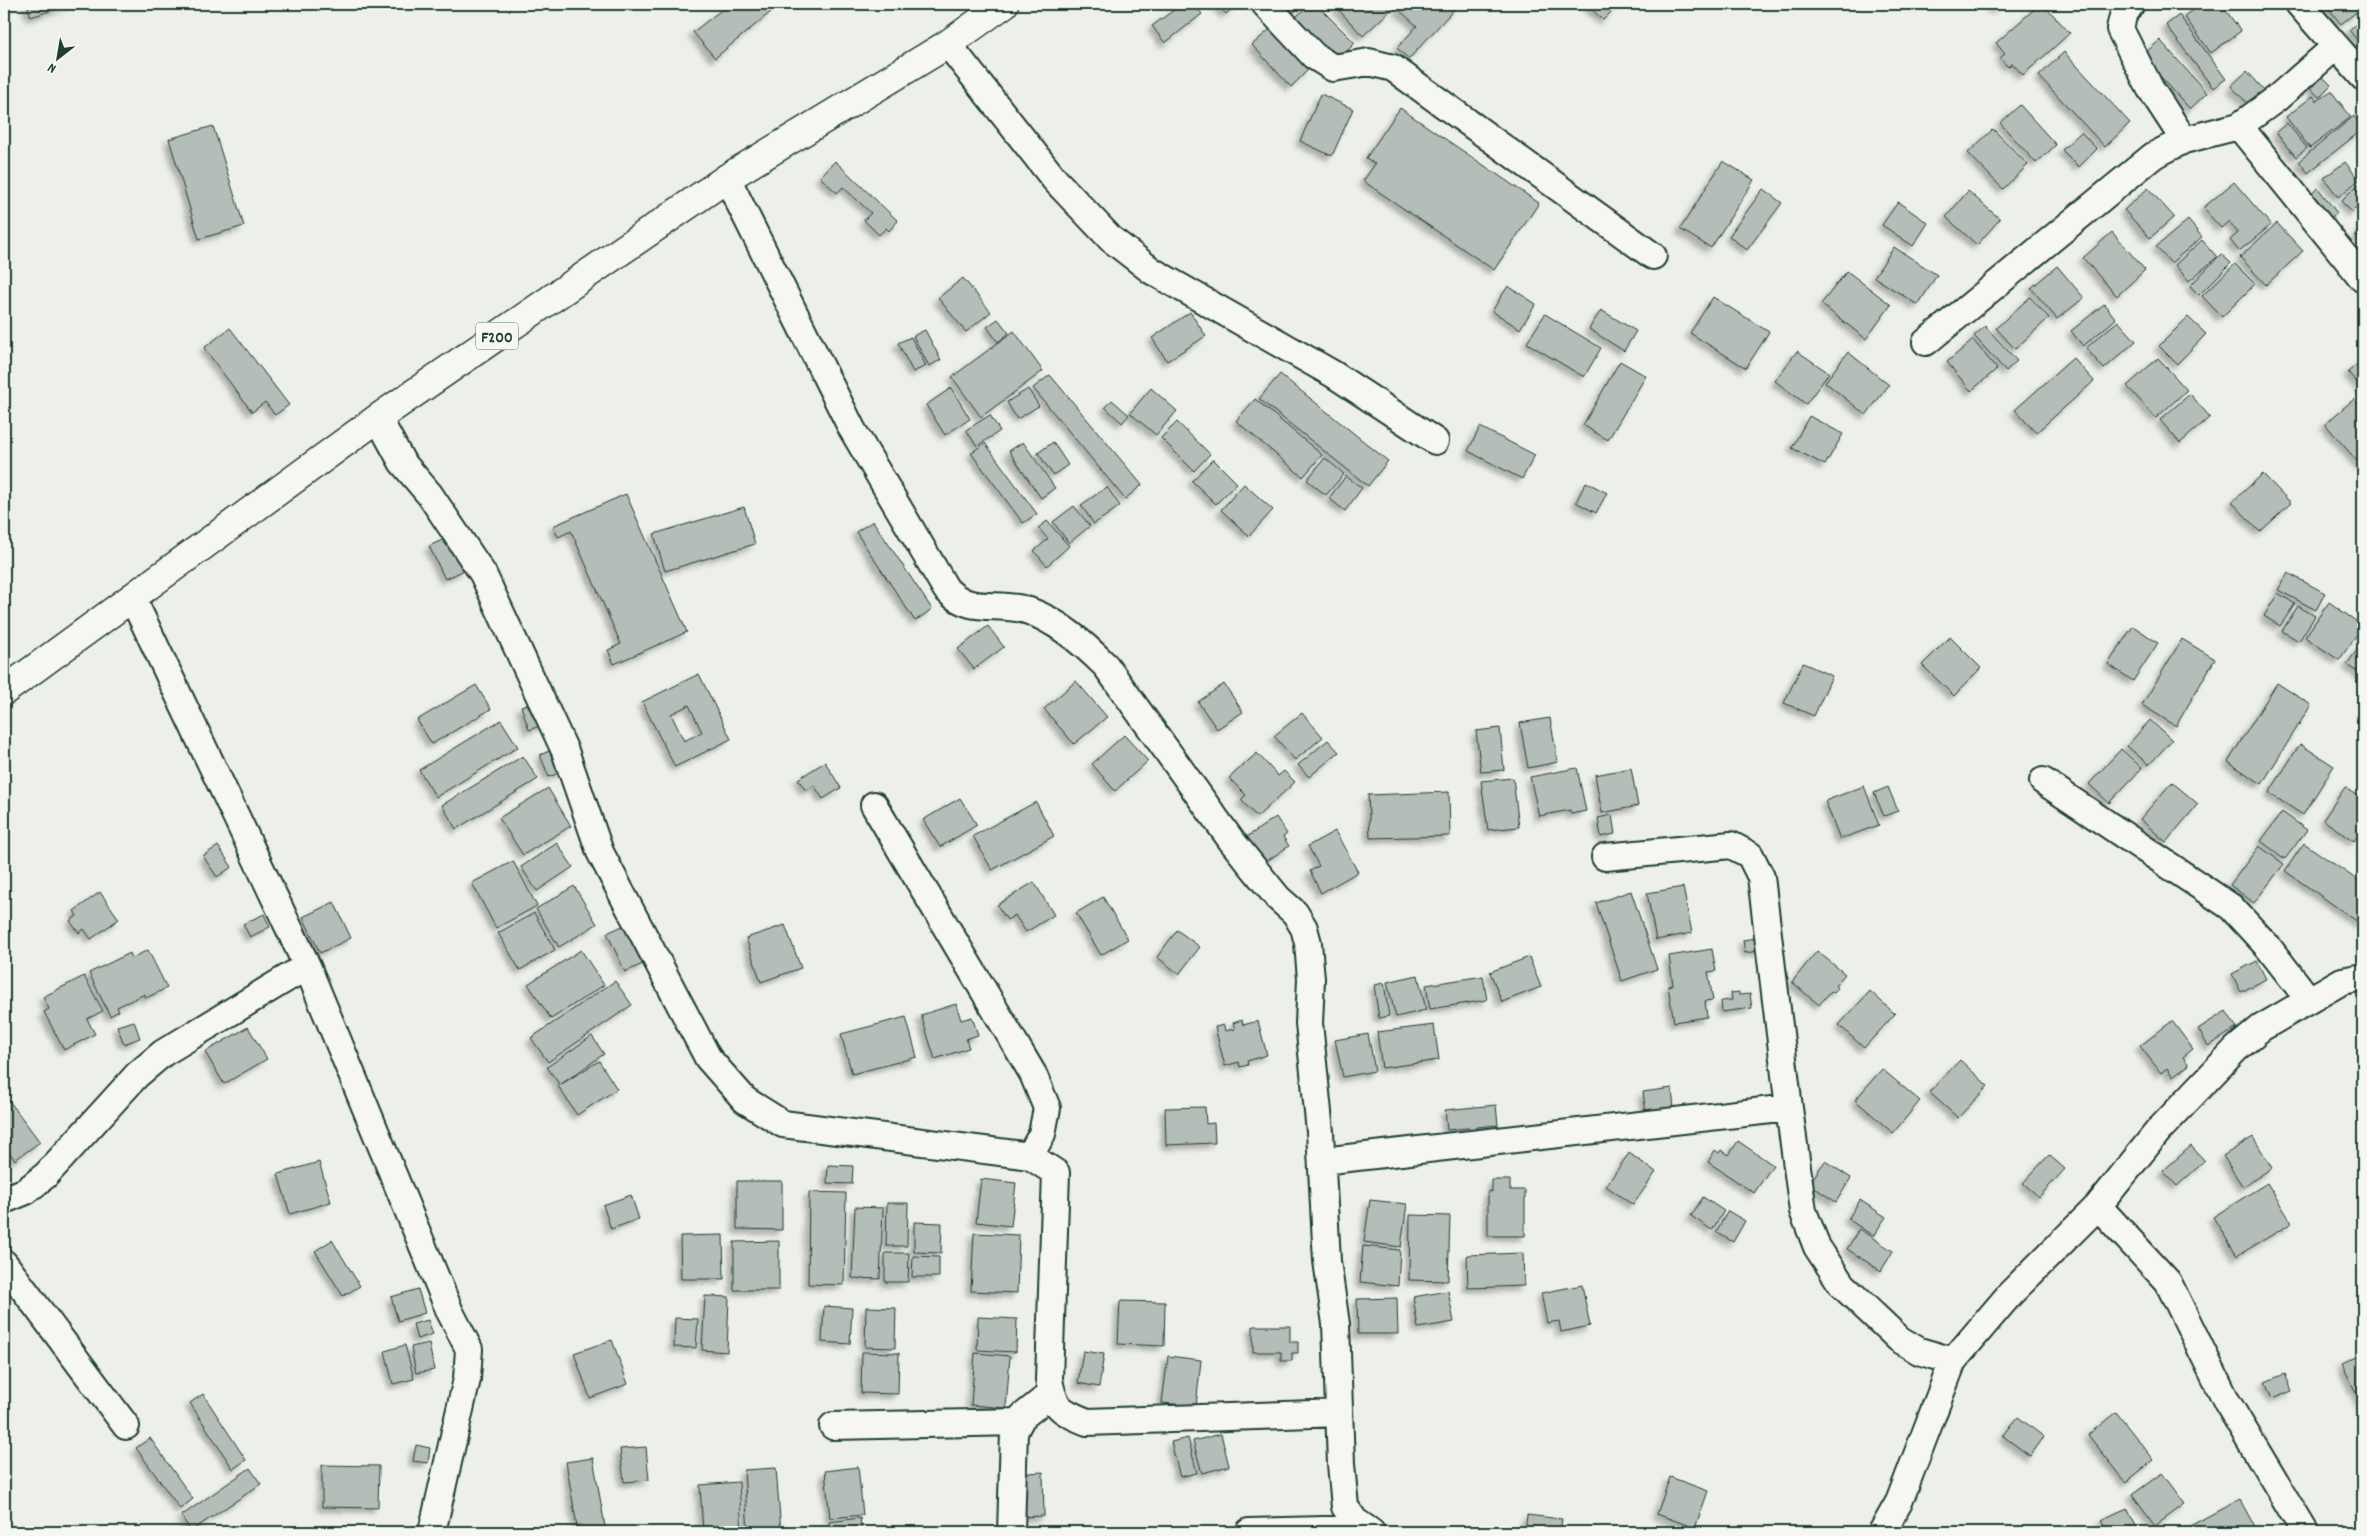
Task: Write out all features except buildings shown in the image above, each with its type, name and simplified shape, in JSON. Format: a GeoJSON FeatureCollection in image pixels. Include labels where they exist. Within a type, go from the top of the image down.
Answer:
{"type":"FeatureCollection","features":[{"type":"Feature","properties":{"kind":"main road","name":"F200"},"geometry":{"type":"LineString","coordinates":[[4,691],[378,418],[727,178],[948,44],[1004,4]]}},
{"type":"Feature","properties":{"kind":"street"},"geometry":{"type":"LineString","coordinates":[[1265,4],[1314,56],[1333,68],[1369,62],[1393,68],[1652,256]]}},
{"type":"Feature","properties":{"kind":"street"},"geometry":{"type":"LineString","coordinates":[[2131,4],[2123,16],[2120,29],[2150,88],[2184,140]]}},
{"type":"Feature","properties":{"kind":"street"},"geometry":{"type":"LineString","coordinates":[[2300,4],[2335,47],[2363,77]]}},
{"type":"Feature","properties":{"kind":"street"},"geometry":{"type":"LineString","coordinates":[[948,44],[1055,180],[1111,240],[1152,271],[1333,374],[1435,441]]}},
{"type":"Feature","properties":{"kind":"street"},"geometry":{"type":"LineString","coordinates":[[1926,342],[2153,156],[2184,140],[2239,126],[2276,99],[2335,47]]}},
{"type":"Feature","properties":{"kind":"street"},"geometry":{"type":"LineString","coordinates":[[2239,126],[2363,279]]}},
{"type":"Feature","properties":{"kind":"street"},"geometry":{"type":"LineString","coordinates":[[727,178],[852,429],[946,589],[955,599],[968,605],[1027,610],[1041,616],[1090,649],[1106,666],[1231,840],[1278,898],[1295,913],[1304,928],[1308,944],[1311,979],[1310,1023],[1322,1161],[1327,1261],[1336,1324],[1345,1508],[1354,1521],[1368,1531]]}},
{"type":"Feature","properties":{"kind":"street"},"geometry":{"type":"LineString","coordinates":[[378,418],[402,462],[430,495],[483,574],[565,751],[600,852],[708,1058],[745,1100],[783,1124],[1030,1156],[1056,1173],[1049,1379],[1052,1393],[1061,1411],[1087,1422],[1339,1413]]}},
{"type":"Feature","properties":{"kind":"street"},"geometry":{"type":"LineString","coordinates":[[132,597],[307,966],[450,1312],[469,1349],[467,1379],[432,1532]]}},
{"type":"Feature","properties":{"kind":"street"},"geometry":{"type":"LineString","coordinates":[[2043,781],[2231,907],[2268,947],[2309,1000]]}},
{"type":"Feature","properties":{"kind":"street"},"geometry":{"type":"LineString","coordinates":[[874,805],[1033,1074],[1047,1108],[1042,1134],[1030,1156]]}},
{"type":"Feature","properties":{"kind":"street"},"geometry":{"type":"LineString","coordinates":[[1606,857],[1731,845],[1750,855],[1761,877],[1788,1108],[1803,1211],[1817,1247],[1842,1285],[1899,1339],[1919,1351],[1952,1361]]}},
{"type":"Feature","properties":{"kind":"street"},"geometry":{"type":"LineString","coordinates":[[4,1200],[26,1191],[46,1175],[136,1074],[163,1053],[307,966]]}},
{"type":"Feature","properties":{"kind":"street"},"geometry":{"type":"LineString","coordinates":[[1882,1532],[1900,1502],[1952,1361],[2010,1294],[2098,1206],[2159,1130],[2224,1061],[2261,1028],[2342,981],[2363,977]]}},
{"type":"Feature","properties":{"kind":"street"},"geometry":{"type":"LineString","coordinates":[[1322,1161],[1788,1108]]}},
{"type":"Feature","properties":{"kind":"street"},"geometry":{"type":"LineString","coordinates":[[2098,1206],[2168,1282],[2227,1402],[2305,1532]]}},
{"type":"Feature","properties":{"kind":"street"},"geometry":{"type":"LineString","coordinates":[[4,1263],[126,1426]]}},
{"type":"Feature","properties":{"kind":"street"},"geometry":{"type":"LineString","coordinates":[[1011,1532],[1014,1432],[1022,1417],[1052,1393]]}},
{"type":"Feature","properties":{"kind":"street"},"geometry":{"type":"LineString","coordinates":[[833,1426],[1019,1422]]}},
{"type":"Feature","properties":{"kind":"street"},"geometry":{"type":"LineString","coordinates":[[1249,1532],[1368,1531]]}}]}
